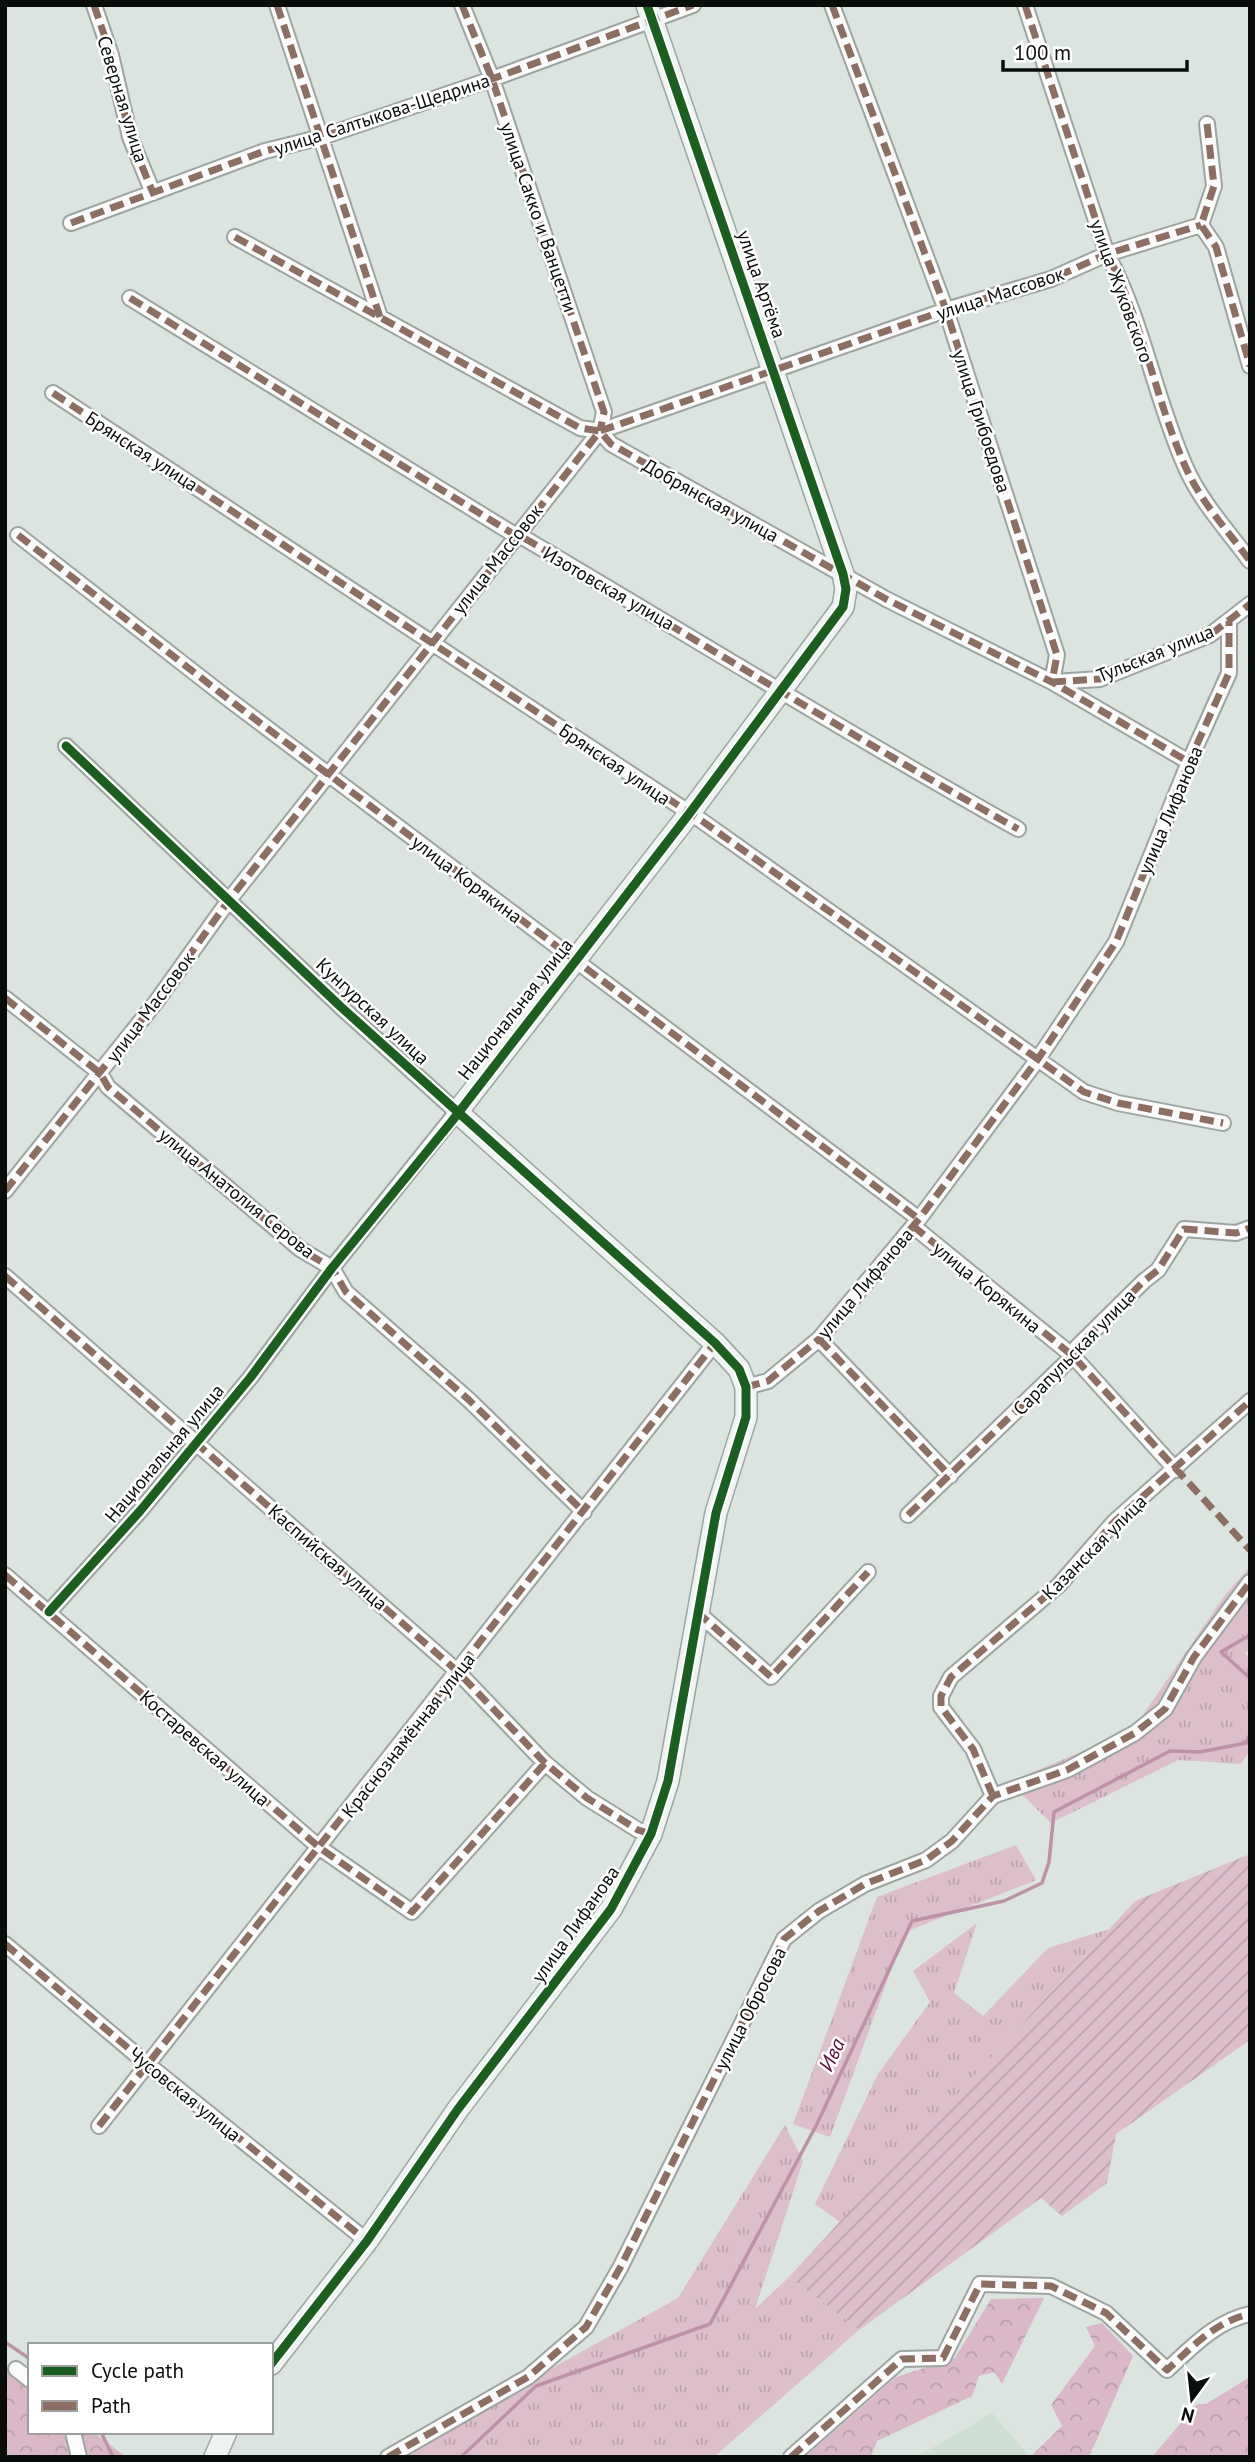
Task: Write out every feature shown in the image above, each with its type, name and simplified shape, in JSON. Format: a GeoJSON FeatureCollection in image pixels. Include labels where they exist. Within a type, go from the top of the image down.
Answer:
{"type":"FeatureCollection","features":[{"type":"Feature","properties":{"kind":"street","name":"Северная улица"},"geometry":{"type":"LineString","coordinates":[[94,5],[111,55],[131,137],[153,192]]}},
{"type":"Feature","properties":{"kind":"street"},"geometry":{"type":"LineString","coordinates":[[277,5],[380,317]]}},
{"type":"Feature","properties":{"kind":"street","name":"улица Сакко и Ванцетти"},"geometry":{"type":"LineString","coordinates":[[462,5],[492,79],[604,412],[600,431]]}},
{"type":"Feature","properties":{"kind":"street","name":"улица Салтыкова-Щедрина"},"geometry":{"type":"LineString","coordinates":[[71,223],[265,151],[322,137],[492,79],[649,12],[693,5]]}},
{"type":"Feature","properties":{"kind":"street","name":"улица Грибоедова"},"geometry":{"type":"LineString","coordinates":[[832,5],[946,310],[1057,655],[1052,682]]}},
{"type":"Feature","properties":{"kind":"street","name":"улица Жуковского"},"geometry":{"type":"LineString","coordinates":[[1025,5],[1107,254],[1119,278],[1168,426],[1188,472],[1250,561]]}},
{"type":"Feature","properties":{"kind":"street","name":"улица Артёма"},"geometry":{"type":"LineString","coordinates":[[649,12],[843,575]]}},
{"type":"Feature","properties":{"kind":"street"},"geometry":{"type":"LineString","coordinates":[[1206,124],[1214,186],[1201,225],[1216,247],[1250,366]]}},
{"type":"Feature","properties":{"kind":"street","name":"улица Массовок"},"geometry":{"type":"LineString","coordinates":[[5,1191],[100,1073],[229,900],[600,431],[946,310],[1051,279],[1107,254],[1201,225]]}},
{"type":"Feature","properties":{"kind":"street","name":"Добрянская улица"},"geometry":{"type":"LineString","coordinates":[[235,237],[580,428],[600,431],[611,444],[843,575],[1052,682],[1189,762]]}},
{"type":"Feature","properties":{"kind":"street","name":"Изотовская улица"},"geometry":{"type":"LineString","coordinates":[[130,298],[515,536],[536,545],[783,690],[869,746],[1018,829]]}},
{"type":"Feature","properties":{"kind":"street","name":"Брянская улица"},"geometry":{"type":"LineString","coordinates":[[53,393],[433,641],[690,814],[1084,1092],[1118,1103],[1223,1123]]}},
{"type":"Feature","properties":{"kind":"street","name":"улица Корякина"},"geometry":{"type":"LineString","coordinates":[[18,535],[916,1223],[1073,1356],[1176,1469]]}},
{"type":"Feature","properties":{"kind":"street","name":"Национальная улица"},"geometry":{"type":"LineString","coordinates":[[49,1612],[197,1443],[690,814],[843,607],[846,589],[843,575]]}},
{"type":"Feature","properties":{"kind":"street","name":"Тульская улица"},"geometry":{"type":"LineString","coordinates":[[1052,682],[1100,679],[1210,635],[1250,604]]}},
{"type":"Feature","properties":{"kind":"street","name":"улица Лифанова"},"geometry":{"type":"LineString","coordinates":[[273,2361],[368,2241],[458,2109],[611,1909],[651,1834],[668,1781],[716,1513],[746,1417],[746,1387],[768,1381],[819,1339],[916,1223],[1038,1059],[1116,942],[1189,762],[1229,673],[1229,621]]}},
{"type":"Feature","properties":{"kind":"street","name":"Кунгурская улица"},"geometry":{"type":"LineString","coordinates":[[66,746],[457,1112],[715,1343],[738,1369],[746,1387]]}},
{"type":"Feature","properties":{"kind":"street","name":"улица Анатолия Серова"},"geometry":{"type":"LineString","coordinates":[[5,999],[100,1073],[108,1087],[300,1248],[332,1268],[346,1292],[468,1399],[584,1512]]}},
{"type":"Feature","properties":{"kind":"street","name":"Сарапульская улица"},"geometry":{"type":"LineString","coordinates":[[908,1515],[1158,1270],[1184,1229],[1236,1233],[1250,1228]]}},
{"type":"Feature","properties":{"kind":"street","name":"Каспийская улица"},"geometry":{"type":"LineString","coordinates":[[5,1276],[457,1671],[545,1763],[587,1797],[638,1830],[651,1834]]}},
{"type":"Feature","properties":{"kind":"street"},"geometry":{"type":"LineString","coordinates":[[819,1339],[950,1476]]}},
{"type":"Feature","properties":{"kind":"street","name":"Краснознамённая улица"},"geometry":{"type":"LineString","coordinates":[[99,2126],[715,1343]]}},
{"type":"Feature","properties":{"kind":"street","name":"Казанская улица"},"geometry":{"type":"LineString","coordinates":[[993,1796],[973,1749],[941,1707],[941,1696],[951,1677],[1059,1585],[1114,1521],[1250,1401]]}},
{"type":"Feature","properties":{"kind":"street"},"geometry":{"type":"LineString","coordinates":[[697,1612],[771,1678],[868,1572]]}},
{"type":"Feature","properties":{"kind":"street","name":"Костаревская улица"},"geometry":{"type":"LineString","coordinates":[[5,1575],[320,1847],[412,1912],[545,1763]]}},
{"type":"Feature","properties":{"kind":"street","name":"улица Обросова"},"geometry":{"type":"LineString","coordinates":[[388,2457],[528,2378],[586,2327],[620,2268],[784,1939],[820,1911],[864,1884],[926,1860],[952,1841],[993,1796],[1067,1770],[1135,1733],[1165,1709],[1194,1657],[1250,1582]]}},
{"type":"Feature","properties":{"kind":"street","name":"Чусовская улица"},"geometry":{"type":"LineString","coordinates":[[5,1944],[146,2063],[368,2241]]}},
{"type":"Feature","properties":{"kind":"street"},"geometry":{"type":"LineString","coordinates":[[791,2457],[902,2359],[943,2358],[980,2284],[1051,2286],[1105,2313],[1167,2370],[1205,2335],[1237,2317],[1250,2314]]}},
{"type":"Feature","properties":{"kind":"street"},"geometry":{"type":"LineString","coordinates":[[16,2369],[28,2378]]}},
{"type":"Feature","properties":{"kind":"street"},"geometry":{"type":"LineString","coordinates":[[73,2434],[79,2457]]}},
{"type":"Feature","properties":{"kind":"street"},"geometry":{"type":"LineString","coordinates":[[215,2457],[225,2434]]}},
{"type":"Feature","properties":{"kind":"shaded area"},"geometry":{"type":"Polygon","coordinates":[[[992,2413],[1030,2457],[917,2457],[992,2413]]]}},
{"type":"Feature","properties":{"kind":"green space"},"geometry":{"type":"Polygon","coordinates":[[[1250,1567],[1250,1650],[1245,1653],[1250,1659],[1250,1750],[1241,1764],[1178,1760],[1051,1823],[1009,1782],[1132,1731],[1225,1595],[1250,1567]]]}},
{"type":"Feature","properties":{"kind":"green space"},"geometry":{"type":"Polygon","coordinates":[[[1016,1845],[1036,1880],[905,1932],[830,2137],[793,2124],[877,1897],[1016,1845]]]}},
{"type":"Feature","properties":{"kind":"green space"},"geometry":{"type":"Polygon","coordinates":[[[1250,1854],[1250,2040],[1116,2134],[1107,2183],[1062,2216],[1041,2198],[859,2330],[789,2277],[1135,1901],[1250,1854]]]}},
{"type":"Feature","properties":{"kind":"green space"},"geometry":{"type":"Polygon","coordinates":[[[977,1923],[954,1993],[983,2016],[1048,1948],[1109,1929],[840,2222],[815,2204],[878,2074],[930,2002],[913,1971],[977,1923]]]}},
{"type":"Feature","properties":{"kind":"green space"},"geometry":{"type":"Polygon","coordinates":[[[785,2125],[803,2161],[755,2309],[789,2277],[859,2330],[714,2457],[393,2457],[678,2298],[785,2125]]]}},
{"type":"Feature","properties":{"kind":"green space"},"geometry":{"type":"Polygon","coordinates":[[[1044,2298],[1002,2384],[994,2372],[979,2376],[972,2396],[877,2441],[871,2457],[805,2457],[896,2377],[955,2358],[991,2299],[1044,2298]]]}},
{"type":"Feature","properties":{"kind":"green space"},"geometry":{"type":"Polygon","coordinates":[[[1102,2323],[1133,2356],[1089,2457],[1030,2457],[1062,2426],[1051,2405],[1095,2346],[1086,2327],[1102,2323]]]}},
{"type":"Feature","properties":{"kind":"green space"},"geometry":{"type":"Polygon","coordinates":[[[5,2367],[28,2384],[28,2434],[96,2434],[126,2457],[5,2457],[5,2367]]]}},
{"type":"Feature","properties":{"kind":"green space"},"geometry":{"type":"Polygon","coordinates":[[[1250,2377],[1250,2457],[1152,2457],[1197,2404],[1206,2404],[1250,2377]]]}},
{"type":"Feature","properties":{"kind":"waterway"},"geometry":{"type":"LineString","coordinates":[[5,301],[5,311]]}},
{"type":"Feature","properties":{"kind":"waterway","name":"Ива"},"geometry":{"type":"LineString","coordinates":[[1250,1635],[1221,1652],[1250,1678]]}},
{"type":"Feature","properties":{"kind":"waterway","name":"Ива"},"geometry":{"type":"LineString","coordinates":[[461,2457],[536,2386],[710,2324],[817,2124],[912,1921],[1004,1901],[1042,1883],[1049,1862],[1054,1812],[1170,1751],[1200,1752],[1246,1743],[1250,1734]]}},
{"type":"Feature","properties":{"kind":"waterway"},"geometry":{"type":"LineString","coordinates":[[5,2342],[28,2358]]}},
{"type":"Feature","properties":{"kind":"waterway"},"geometry":{"type":"LineString","coordinates":[[102,2434],[113,2457]]}},
{"type":"Feature","properties":{"kind":"marked path"},"geometry":{"type":"LineString","coordinates":[[94,5],[111,55],[130,137],[153,193]]}},
{"type":"Feature","properties":{"kind":"marked path"},"geometry":{"type":"LineString","coordinates":[[277,5],[380,317]]}},
{"type":"Feature","properties":{"kind":"marked path"},"geometry":{"type":"LineString","coordinates":[[462,5],[492,79],[604,412],[600,431]]}},
{"type":"Feature","properties":{"kind":"marked path"},"geometry":{"type":"LineString","coordinates":[[71,223],[265,151],[322,137],[492,79],[693,5]]}},
{"type":"Feature","properties":{"kind":"marked path"},"geometry":{"type":"LineString","coordinates":[[832,5],[946,310],[1057,655],[1052,682]]}},
{"type":"Feature","properties":{"kind":"marked path"},"geometry":{"type":"LineString","coordinates":[[1025,5],[1107,254],[1140,333],[1175,442],[1199,493],[1250,561]]}},
{"type":"Feature","properties":{"kind":"marked path"},"geometry":{"type":"LineString","coordinates":[[1207,124],[1214,186],[1201,225],[1216,247],[1250,366]]}},
{"type":"Feature","properties":{"kind":"marked path"},"geometry":{"type":"LineString","coordinates":[[5,1191],[156,1002],[229,900],[600,431],[946,310],[1051,279],[1107,254],[1201,225]]}},
{"type":"Feature","properties":{"kind":"marked path"},"geometry":{"type":"LineString","coordinates":[[235,237],[580,428],[600,431],[611,444],[886,599],[1052,682],[1189,762]]}},
{"type":"Feature","properties":{"kind":"marked path"},"geometry":{"type":"LineString","coordinates":[[130,298],[515,535],[1018,829]]}},
{"type":"Feature","properties":{"kind":"marked path"},"geometry":{"type":"LineString","coordinates":[[53,393],[702,821],[1084,1092],[1118,1103],[1223,1123]]}},
{"type":"Feature","properties":{"kind":"marked path"},"geometry":{"type":"LineString","coordinates":[[18,535],[227,698],[919,1219]]}},
{"type":"Feature","properties":{"kind":"marked path"},"geometry":{"type":"LineString","coordinates":[[1052,682],[1100,679],[1210,635],[1250,604]]}},
{"type":"Feature","properties":{"kind":"marked path"},"geometry":{"type":"LineString","coordinates":[[746,1387],[768,1381],[819,1339],[919,1219],[1038,1059],[1116,942],[1189,762],[1229,673],[1229,621]]}},
{"type":"Feature","properties":{"kind":"marked path"},"geometry":{"type":"LineString","coordinates":[[5,998],[100,1073],[108,1087],[300,1249],[332,1268],[346,1292],[469,1400],[584,1512]]}},
{"type":"Feature","properties":{"kind":"marked path"},"geometry":{"type":"LineString","coordinates":[[913,1226],[1073,1356],[1250,1550]]}},
{"type":"Feature","properties":{"kind":"marked path"},"geometry":{"type":"LineString","coordinates":[[908,1515],[1158,1270],[1184,1229],[1236,1233],[1250,1228]]}},
{"type":"Feature","properties":{"kind":"marked path"},"geometry":{"type":"LineString","coordinates":[[5,1276],[457,1671],[545,1763],[587,1798],[638,1830],[651,1834]]}},
{"type":"Feature","properties":{"kind":"marked path"},"geometry":{"type":"LineString","coordinates":[[819,1339],[950,1476]]}},
{"type":"Feature","properties":{"kind":"marked path"},"geometry":{"type":"LineString","coordinates":[[99,2126],[715,1343]]}},
{"type":"Feature","properties":{"kind":"marked path"},"geometry":{"type":"LineString","coordinates":[[993,1796],[973,1749],[941,1707],[941,1696],[951,1677],[1059,1585],[1114,1522],[1250,1401]]}},
{"type":"Feature","properties":{"kind":"marked path"},"geometry":{"type":"LineString","coordinates":[[697,1612],[771,1677],[868,1572]]}},
{"type":"Feature","properties":{"kind":"marked path"},"geometry":{"type":"LineString","coordinates":[[5,1575],[320,1848],[412,1912],[545,1763]]}},
{"type":"Feature","properties":{"kind":"marked path"},"geometry":{"type":"LineString","coordinates":[[388,2457],[528,2377],[586,2327],[620,2268],[784,1939],[819,1911],[865,1884],[926,1860],[952,1841],[993,1796],[1067,1770],[1135,1733],[1165,1709],[1194,1657],[1250,1582]]}},
{"type":"Feature","properties":{"kind":"marked path"},"geometry":{"type":"LineString","coordinates":[[5,1944],[146,2063],[367,2241]]}},
{"type":"Feature","properties":{"kind":"marked path"},"geometry":{"type":"LineString","coordinates":[[791,2457],[902,2359],[943,2358],[980,2284],[1051,2286],[1106,2313],[1167,2370],[1215,2329],[1226,2322],[1250,2314]]}},
{"type":"Feature","properties":{"kind":"cycle path"},"geometry":{"type":"LineString","coordinates":[[49,1612],[140,1511],[250,1378],[332,1268],[452,1121],[689,814],[843,607],[846,589],[843,574],[647,5]]}},
{"type":"Feature","properties":{"kind":"cycle path"},"geometry":{"type":"LineString","coordinates":[[66,746],[341,1007],[715,1343],[739,1369],[746,1387],[746,1417],[716,1513],[668,1781],[651,1834],[611,1909],[458,2109],[367,2241],[273,2361]]}}]}
